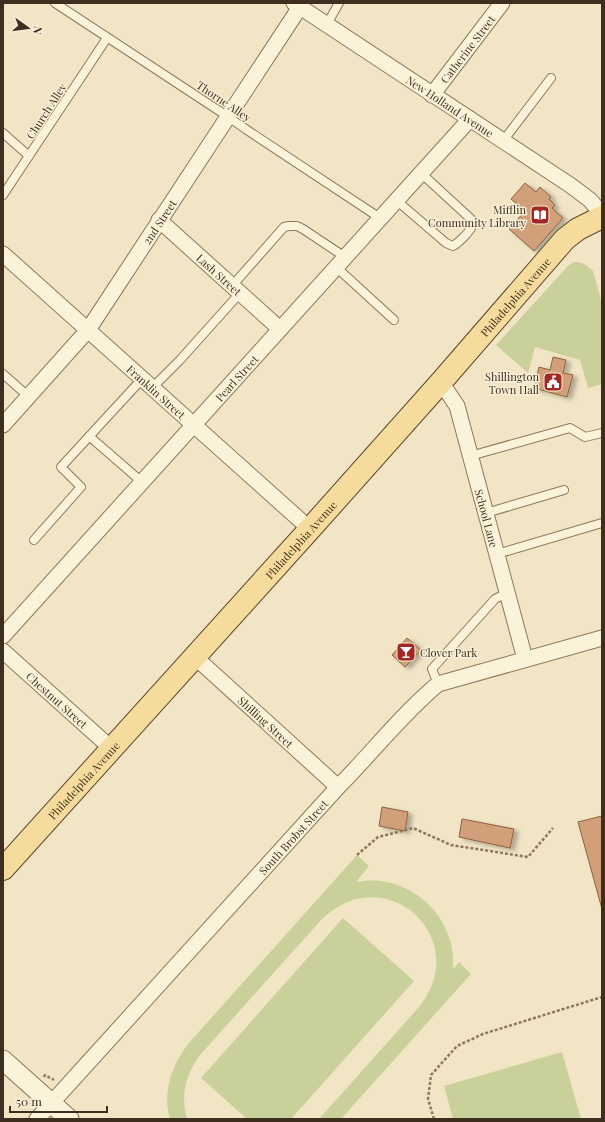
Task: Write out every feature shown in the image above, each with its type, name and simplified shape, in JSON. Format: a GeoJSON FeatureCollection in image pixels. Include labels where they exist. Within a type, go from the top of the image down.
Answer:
{"type":"FeatureCollection","features":[{"type":"Feature","properties":{"kind":"main road","name":"Philadelphia Avenue"},"geometry":{"type":"LineString","coordinates":[[3,870],[441,382],[564,239],[602,215]]}},
{"type":"Feature","properties":{"kind":"street","name":"Catherine Street"},"geometry":{"type":"LineString","coordinates":[[432,94],[502,3]]}},
{"type":"Feature","properties":{"kind":"street","name":"New Holland Avenue"},"geometry":{"type":"LineString","coordinates":[[297,5],[570,185],[590,200],[602,215]]}},
{"type":"Feature","properties":{"kind":"street","name":"2nd Street"},"geometry":{"type":"LineString","coordinates":[[3,425],[88,330],[228,116],[297,5]]}},
{"type":"Feature","properties":{"kind":"street","name":"Pearl Street"},"geometry":{"type":"LineString","coordinates":[[3,636],[470,119]]}},
{"type":"Feature","properties":{"kind":"street","name":"Lash Street"},"geometry":{"type":"LineString","coordinates":[[159,220],[280,329]]}},
{"type":"Feature","properties":{"kind":"street","name":"Franklin Street"},"geometry":{"type":"LineString","coordinates":[[3,254],[310,529]]}},
{"type":"Feature","properties":{"kind":"street","name":"School Lane"},"geometry":{"type":"LineString","coordinates":[[441,382],[457,406],[525,659]]}},
{"type":"Feature","properties":{"kind":"street","name":"South Brobst Street"},"geometry":{"type":"LineString","coordinates":[[37,1119],[338,786],[357,768],[420,698],[438,684],[602,638]]}},
{"type":"Feature","properties":{"kind":"street","name":"Chestnut Street"},"geometry":{"type":"LineString","coordinates":[[3,651],[112,749]]}},
{"type":"Feature","properties":{"kind":"street","name":"Shilling Street"},"geometry":{"type":"LineString","coordinates":[[195,657],[338,786]]}},
{"type":"Feature","properties":{"kind":"street"},"geometry":{"type":"LineString","coordinates":[[3,1060],[69,1119]]}},
{"type":"Feature","properties":{"kind":"lane","name":"Thorne Alley"},"geometry":{"type":"LineString","coordinates":[[55,3],[228,116],[380,218]]}},
{"type":"Feature","properties":{"kind":"lane"},"geometry":{"type":"LineString","coordinates":[[326,24],[339,3]]}},
{"type":"Feature","properties":{"kind":"lane","name":"Church Alley"},"geometry":{"type":"LineString","coordinates":[[3,195],[107,38]]}},
{"type":"Feature","properties":{"kind":"lane"},"geometry":{"type":"LineString","coordinates":[[503,141],[551,78]]}},
{"type":"Feature","properties":{"kind":"lane"},"geometry":{"type":"LineString","coordinates":[[3,133],[29,156]]}},
{"type":"Feature","properties":{"kind":"lane"},"geometry":{"type":"LineString","coordinates":[[396,200],[446,243],[453,246],[457,244],[472,227],[472,220],[421,173]]}},
{"type":"Feature","properties":{"kind":"lane"},"geometry":{"type":"LineString","coordinates":[[34,540],[81,487],[61,467],[89,436],[147,383],[180,360],[284,227],[296,226],[303,229],[340,262],[394,320]]}},
{"type":"Feature","properties":{"kind":"lane"},"geometry":{"type":"LineString","coordinates":[[3,374],[28,396]]}},
{"type":"Feature","properties":{"kind":"lane"},"geometry":{"type":"LineString","coordinates":[[470,456],[570,428],[585,438],[602,433]]}},
{"type":"Feature","properties":{"kind":"lane"},"geometry":{"type":"LineString","coordinates":[[89,436],[142,482]]}},
{"type":"Feature","properties":{"kind":"lane"},"geometry":{"type":"LineString","coordinates":[[486,513],[564,490]]}},
{"type":"Feature","properties":{"kind":"lane"},"geometry":{"type":"LineString","coordinates":[[496,554],[602,523]]}},
{"type":"Feature","properties":{"kind":"lane"},"geometry":{"type":"LineString","coordinates":[[438,684],[432,669],[495,599],[507,593]]}},
{"type":"Feature","properties":{"kind":"path"},"geometry":{"type":"LineString","coordinates":[[357,855],[378,837],[413,828],[451,845],[528,857],[553,828]]}},
{"type":"Feature","properties":{"kind":"path"},"geometry":{"type":"LineString","coordinates":[[434,1119],[428,1099],[431,1075],[457,1046],[482,1034],[602,997]]}},
{"type":"Feature","properties":{"kind":"green space"},"geometry":{"type":"Polygon","coordinates":[[[573,262],[586,265],[593,271],[602,303],[602,384],[588,388],[580,360],[535,347],[528,373],[496,345],[573,262]]]}},
{"type":"Feature","properties":{"kind":"green space"},"geometry":{"type":"Polygon","coordinates":[[[357,855],[369,866],[356,882],[377,881],[393,884],[416,894],[426,902],[441,921],[447,932],[452,947],[453,969],[459,962],[471,974],[341,1119],[319,1119],[420,1006],[434,980],[436,955],[429,932],[414,914],[395,902],[371,897],[346,902],[322,919],[200,1055],[188,1077],[184,1093],[187,1119],[170,1119],[167,1099],[168,1089],[173,1070],[182,1052],[357,855]]]}},
{"type":"Feature","properties":{"kind":"green space"},"geometry":{"type":"Polygon","coordinates":[[[343,918],[414,981],[291,1119],[247,1119],[201,1078],[343,918]]]}},
{"type":"Feature","properties":{"kind":"green space"},"geometry":{"type":"Polygon","coordinates":[[[562,1052],[581,1119],[453,1119],[444,1086],[562,1052]]]}},
{"type":"Feature","properties":{"kind":"building","name":"Mifflin Community Library"},"geometry":{"type":"Polygon","coordinates":[[[525,183],[536,192],[540,187],[551,197],[549,199],[555,205],[552,208],[563,218],[534,251],[509,229],[525,211],[511,199],[525,183]]]}},
{"type":"Feature","properties":{"kind":"building","name":"Shillington Town Hall"},"geometry":{"type":"Polygon","coordinates":[[[553,357],[566,360],[563,373],[573,375],[567,397],[534,388],[539,367],[550,370],[553,357]]]}},
{"type":"Feature","properties":{"kind":"building","name":"Clover Park"},"geometry":{"type":"Polygon","coordinates":[[[407,638],[421,650],[405,667],[392,655],[407,638]]]}},
{"type":"Feature","properties":{"kind":"building"},"geometry":{"type":"Polygon","coordinates":[[[382,807],[408,812],[405,831],[379,826],[382,807]]]}},
{"type":"Feature","properties":{"kind":"building"},"geometry":{"type":"Polygon","coordinates":[[[602,816],[602,909],[578,822],[602,816]]]}},
{"type":"Feature","properties":{"kind":"building"},"geometry":{"type":"Polygon","coordinates":[[[462,819],[514,829],[510,848],[459,837],[462,819]]]}},
{"type":"Feature","properties":{"kind":"place","name":"Mifflin Community Library"},"geometry":{"type":"Point","coordinates":[540,215]}},
{"type":"Feature","properties":{"kind":"place","name":"Shillington Town Hall"},"geometry":{"type":"Point","coordinates":[553,382]}},
{"type":"Feature","properties":{"kind":"place","name":"Clover Park"},"geometry":{"type":"Point","coordinates":[406,652]}}]}
